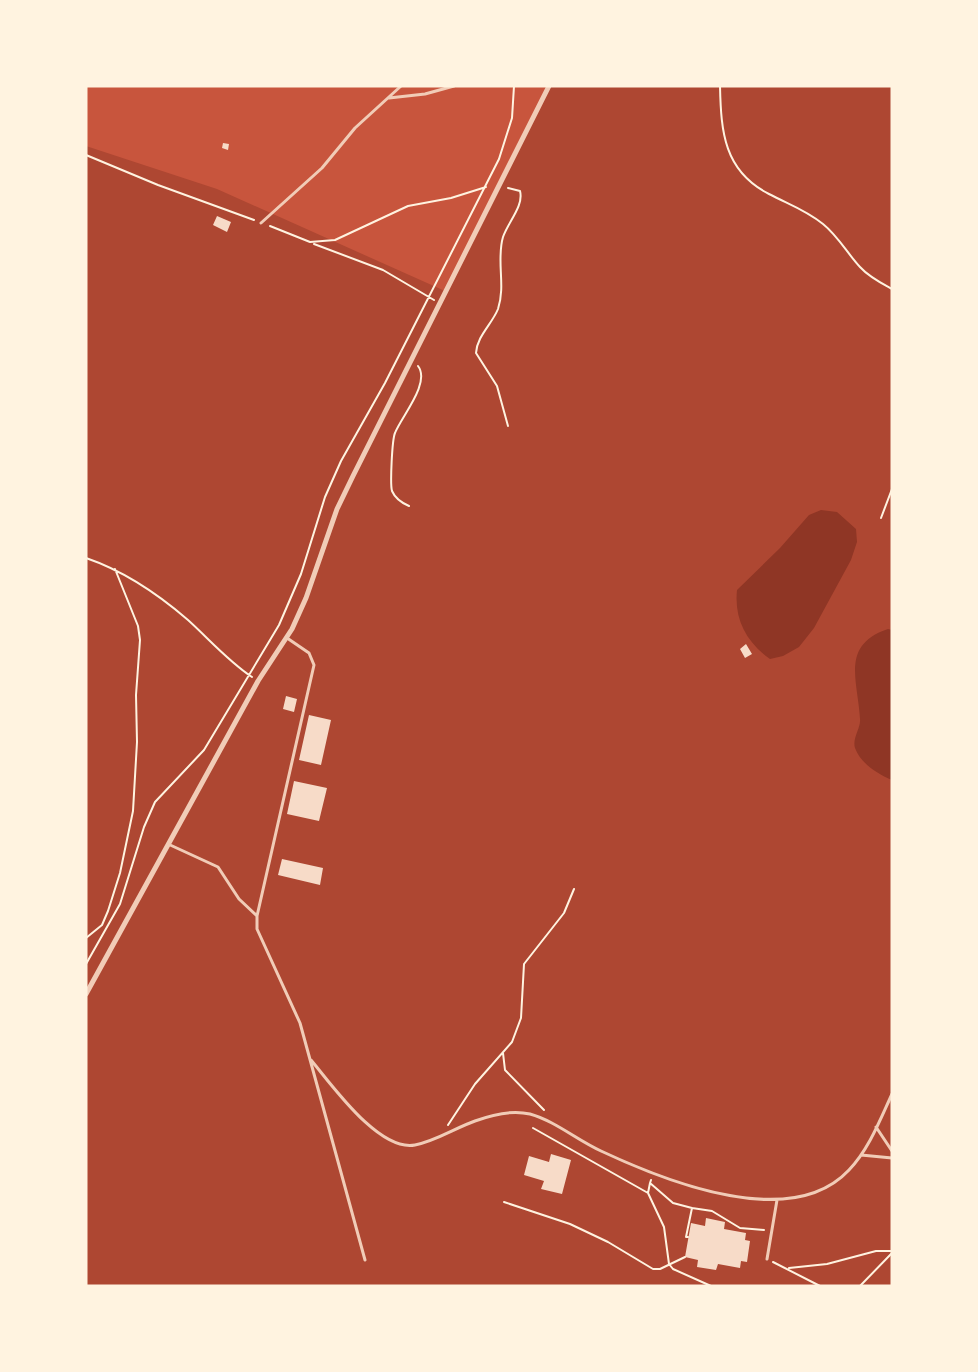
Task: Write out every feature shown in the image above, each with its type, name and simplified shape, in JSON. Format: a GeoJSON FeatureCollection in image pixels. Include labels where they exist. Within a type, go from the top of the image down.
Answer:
{"type":"FeatureCollection","features":[{"type":"Feature","properties":{"kind":"street"},"geometry":{"type":"LineString","coordinates":[[86,994],[258,681],[286,638],[306,598],[338,509],[409,363],[549,86]]}},
{"type":"Feature","properties":{"kind":"lane"},"geometry":{"type":"LineString","coordinates":[[261,223],[322,168],[355,128],[401,86]]}},
{"type":"Feature","properties":{"kind":"lane"},"geometry":{"type":"LineString","coordinates":[[389,98],[426,94],[454,86]]}},
{"type":"Feature","properties":{"kind":"lane"},"geometry":{"type":"LineString","coordinates":[[286,638],[309,653],[313,658],[314,674],[257,916],[260,936],[300,1023],[365,1260]]}},
{"type":"Feature","properties":{"kind":"lane"},"geometry":{"type":"LineString","coordinates":[[168,844],[218,867],[239,899],[257,916]]}},
{"type":"Feature","properties":{"kind":"lane"},"geometry":{"type":"LineString","coordinates":[[311,1060],[364,1122],[385,1138],[404,1145],[413,1146],[488,1116],[529,1114],[598,1150],[653,1173],[746,1198],[777,1200],[813,1194],[845,1174],[861,1155],[892,1094]]}},
{"type":"Feature","properties":{"kind":"lane"},"geometry":{"type":"LineString","coordinates":[[876,1127],[892,1151]]}},
{"type":"Feature","properties":{"kind":"lane"},"geometry":{"type":"LineString","coordinates":[[861,1155],[892,1158]]}},
{"type":"Feature","properties":{"kind":"lane"},"geometry":{"type":"LineString","coordinates":[[767,1258],[777,1200]]}},
{"type":"Feature","properties":{"kind":"path"},"geometry":{"type":"LineString","coordinates":[[86,964],[120,904],[144,827],[155,802],[204,750],[226,716],[248,674],[279,626],[312,544],[325,497],[341,461],[386,383],[499,158],[512,118],[514,86]]}},
{"type":"Feature","properties":{"kind":"path"},"geometry":{"type":"LineString","coordinates":[[720,86],[724,141],[733,160],[746,178],[763,191],[800,209],[823,224],[860,268],[892,289]]}},
{"type":"Feature","properties":{"kind":"path"},"geometry":{"type":"LineString","coordinates":[[409,363],[419,366],[421,378],[410,409],[395,433],[391,482],[394,494],[409,506]]}},
{"type":"Feature","properties":{"kind":"path"},"geometry":{"type":"LineString","coordinates":[[881,518],[892,489]]}},
{"type":"Feature","properties":{"kind":"path"},"geometry":{"type":"LineString","coordinates":[[86,558],[115,569],[139,583],[176,611],[258,681]]}},
{"type":"Feature","properties":{"kind":"path"},"geometry":{"type":"LineString","coordinates":[[86,938],[102,924],[108,911],[120,873],[133,811],[137,742],[136,695],[140,640],[138,626],[115,569]]}},
{"type":"Feature","properties":{"kind":"path"},"geometry":{"type":"LineString","coordinates":[[447,1132],[450,1120],[459,1106],[495,1060],[512,1042],[521,1018],[524,964],[564,913],[574,889]]}},
{"type":"Feature","properties":{"kind":"path"},"geometry":{"type":"LineString","coordinates":[[503,1053],[505,1070],[544,1110]]}},
{"type":"Feature","properties":{"kind":"path"},"geometry":{"type":"LineString","coordinates":[[533,1128],[648,1192],[664,1227],[669,1265],[673,1269],[711,1286]]}},
{"type":"Feature","properties":{"kind":"path"},"geometry":{"type":"LineString","coordinates":[[648,1192],[653,1173]]}},
{"type":"Feature","properties":{"kind":"path"},"geometry":{"type":"LineString","coordinates":[[650,1183],[673,1203],[712,1211],[740,1228],[772,1231]]}},
{"type":"Feature","properties":{"kind":"path"},"geometry":{"type":"LineString","coordinates":[[504,1202],[570,1224],[608,1242],[653,1269],[669,1265],[685,1257]]}},
{"type":"Feature","properties":{"kind":"path"},"geometry":{"type":"LineString","coordinates":[[688,1237],[686,1237],[692,1208]]}},
{"type":"Feature","properties":{"kind":"path"},"geometry":{"type":"LineString","coordinates":[[788,1268],[827,1264],[876,1252],[892,1252]]}},
{"type":"Feature","properties":{"kind":"path"},"geometry":{"type":"LineString","coordinates":[[860,1286],[892,1252]]}},
{"type":"Feature","properties":{"kind":"path"},"geometry":{"type":"LineString","coordinates":[[767,1258],[820,1286]]}},
{"type":"Feature","properties":{"kind":"shaded area"},"geometry":{"type":"Polygon","coordinates":[[[549,86],[892,86],[892,1286],[86,1286],[86,146],[217,189],[445,291],[549,86]]]}},
{"type":"Feature","properties":{"kind":"shaded area"},"geometry":{"type":"Polygon","coordinates":[[[821,510],[837,512],[856,529],[857,542],[851,560],[814,628],[799,647],[783,656],[770,659],[754,645],[743,629],[738,611],[737,590],[780,548],[809,515],[821,510]]]}},
{"type":"Feature","properties":{"kind":"shaded area"},"geometry":{"type":"Polygon","coordinates":[[[888,629],[892,630],[892,780],[866,764],[858,754],[854,744],[860,722],[855,678],[858,654],[863,644],[873,636],[888,629]]]}},
{"type":"Feature","properties":{"kind":"building"},"geometry":{"type":"Polygon","coordinates":[[[223,143],[229,144],[228,150],[222,148],[223,143]]]}},
{"type":"Feature","properties":{"kind":"building"},"geometry":{"type":"Polygon","coordinates":[[[217,216],[231,222],[227,232],[213,225],[217,216]]]}},
{"type":"Feature","properties":{"kind":"building"},"geometry":{"type":"Polygon","coordinates":[[[746,644],[752,654],[745,658],[740,649],[746,644]]]}},
{"type":"Feature","properties":{"kind":"building"},"geometry":{"type":"Polygon","coordinates":[[[286,696],[297,699],[294,712],[283,709],[286,696]]]}},
{"type":"Feature","properties":{"kind":"building"},"geometry":{"type":"Polygon","coordinates":[[[309,715],[331,720],[321,765],[299,760],[309,715]]]}},
{"type":"Feature","properties":{"kind":"building"},"geometry":{"type":"Polygon","coordinates":[[[294,781],[327,788],[319,821],[287,814],[294,781]]]}},
{"type":"Feature","properties":{"kind":"building"},"geometry":{"type":"Polygon","coordinates":[[[282,859],[323,868],[320,885],[278,875],[282,859]]]}},
{"type":"Feature","properties":{"kind":"building"},"geometry":{"type":"Polygon","coordinates":[[[551,1154],[571,1160],[562,1194],[541,1189],[544,1181],[524,1175],[529,1156],[549,1162],[551,1154]]]}},
{"type":"Feature","properties":{"kind":"building"},"geometry":{"type":"Polygon","coordinates":[[[706,1218],[725,1222],[724,1229],[746,1233],[745,1240],[750,1241],[747,1262],[741,1261],[740,1268],[718,1264],[716,1270],[697,1267],[698,1260],[685,1257],[691,1223],[705,1226],[706,1218]]]}}]}
